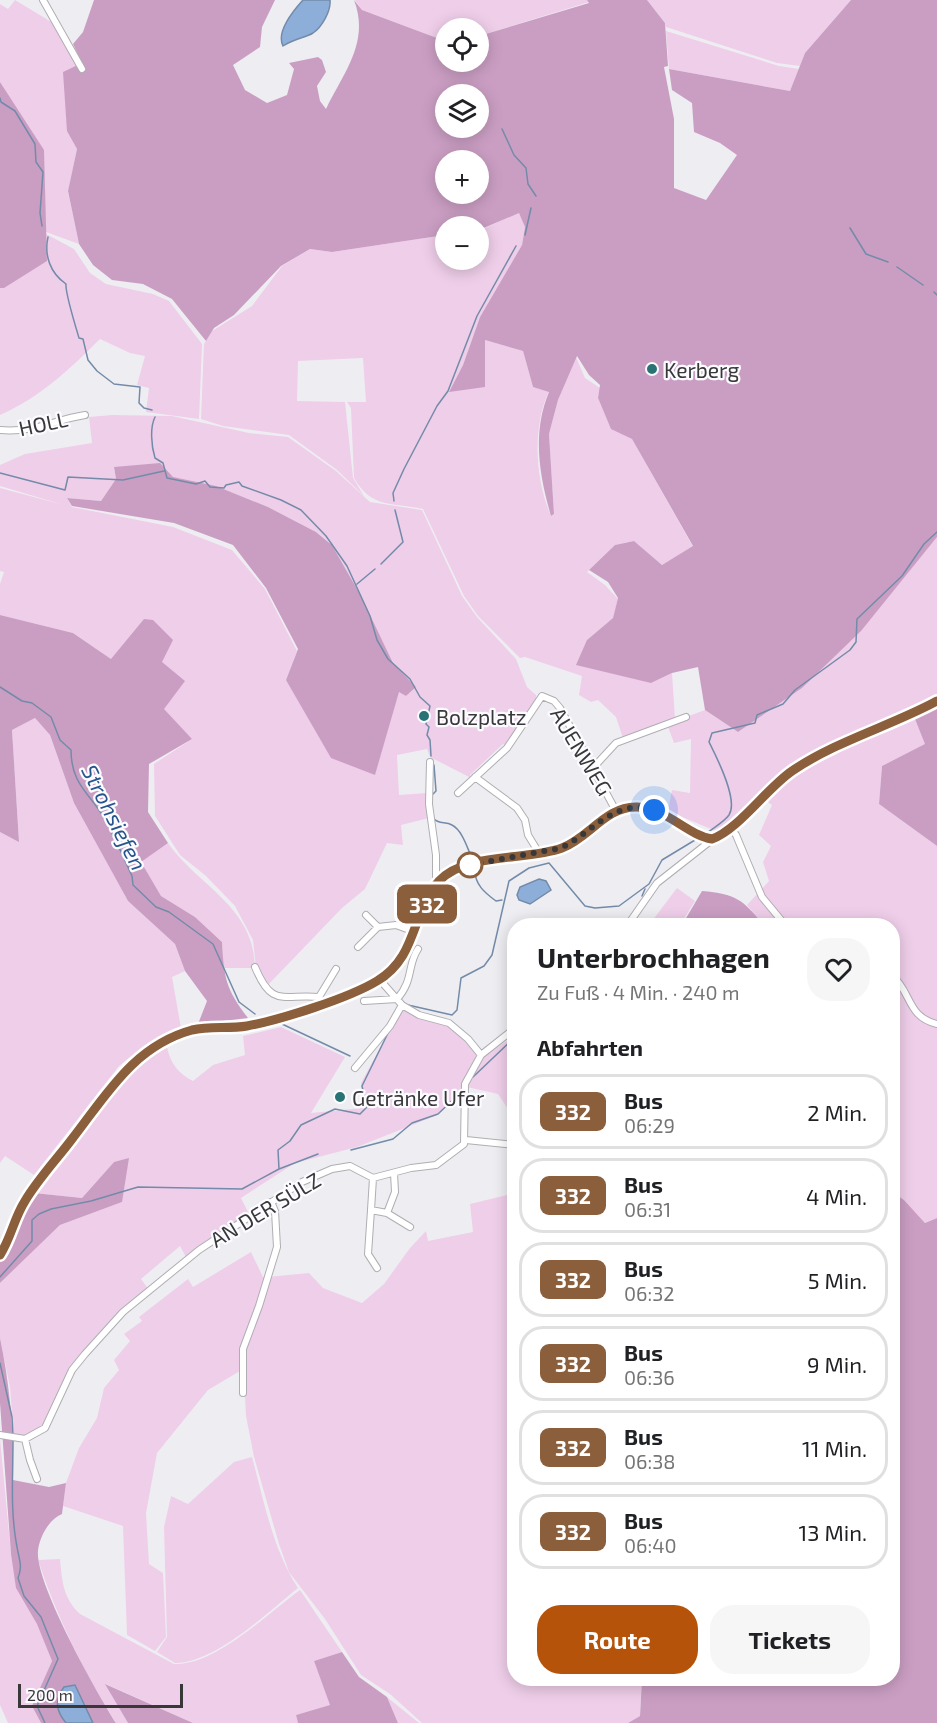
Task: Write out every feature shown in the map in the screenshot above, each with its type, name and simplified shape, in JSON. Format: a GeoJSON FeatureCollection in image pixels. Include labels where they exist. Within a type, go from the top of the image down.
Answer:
{"type":"FeatureCollection","features":[{"type":"Feature","properties":{"kind":"main road"},"geometry":{"type":"LineString","coordinates":[[0,1255],[28,1197],[117,1078],[138,1057],[185,1033],[202,1028],[250,1025],[320,1000],[365,988],[380,980],[401,961],[436,886],[457,869],[487,861],[561,848],[574,842],[616,811],[631,807],[645,807],[711,839],[730,827],[769,789],[795,769],[937,701]]}},
{"type":"Feature","properties":{"kind":"street"},"geometry":{"type":"LineString","coordinates":[[44,0],[82,69]]}},
{"type":"Feature","properties":{"kind":"street","name":"HOLL"},"geometry":{"type":"LineString","coordinates":[[0,430],[22,432],[63,418],[85,415]]}},
{"type":"Feature","properties":{"kind":"street","name":"AUENWEG"},"geometry":{"type":"LineString","coordinates":[[476,777],[507,748],[542,696],[554,701],[560,708],[616,811]]}},
{"type":"Feature","properties":{"kind":"street"},"geometry":{"type":"LineString","coordinates":[[592,769],[616,743],[686,717]]}},
{"type":"Feature","properties":{"kind":"street"},"geometry":{"type":"LineString","coordinates":[[430,762],[429,804],[435,844],[436,886]]}},
{"type":"Feature","properties":{"kind":"street"},"geometry":{"type":"LineString","coordinates":[[458,793],[476,777],[517,808],[525,820],[528,835],[539,853]]}},
{"type":"Feature","properties":{"kind":"street"},"geometry":{"type":"LineString","coordinates":[[730,827],[736,835],[762,897],[779,918]]}},
{"type":"Feature","properties":{"kind":"street"},"geometry":{"type":"LineString","coordinates":[[633,918],[657,883],[711,839]]}},
{"type":"Feature","properties":{"kind":"street"},"geometry":{"type":"LineString","coordinates":[[366,915],[378,927]]}},
{"type":"Feature","properties":{"kind":"street"},"geometry":{"type":"LineString","coordinates":[[358,947],[378,927],[396,925],[415,932]]}},
{"type":"Feature","properties":{"kind":"street"},"geometry":{"type":"LineString","coordinates":[[397,999],[408,984],[418,949]]}},
{"type":"Feature","properties":{"kind":"street"},"geometry":{"type":"LineString","coordinates":[[255,967],[265,989],[273,996],[280,999],[320,1000],[336,969]]}},
{"type":"Feature","properties":{"kind":"street"},"geometry":{"type":"LineString","coordinates":[[380,980],[408,1010],[419,1016],[449,1023],[468,1039],[481,1055]]}},
{"type":"Feature","properties":{"kind":"street"},"geometry":{"type":"LineString","coordinates":[[900,982],[914,1010],[923,1020],[937,1024]]}},
{"type":"Feature","properties":{"kind":"street"},"geometry":{"type":"LineString","coordinates":[[364,1001],[397,999]]}},
{"type":"Feature","properties":{"kind":"street"},"geometry":{"type":"LineString","coordinates":[[355,1068],[390,1026],[402,1005]]}},
{"type":"Feature","properties":{"kind":"street"},"geometry":{"type":"LineString","coordinates":[[377,1268],[368,1254],[373,1178],[411,1168],[436,1165],[464,1144],[466,1140],[465,1084],[481,1055],[507,1035]]}},
{"type":"Feature","properties":{"kind":"street"},"geometry":{"type":"LineString","coordinates":[[466,1140],[507,1144]]}},
{"type":"Feature","properties":{"kind":"street","name":"AN DER SÜLZ"},"geometry":{"type":"LineString","coordinates":[[26,1439],[48,1425],[77,1363],[115,1320],[199,1250],[302,1182],[342,1166],[350,1166],[373,1178]]}},
{"type":"Feature","properties":{"kind":"street"},"geometry":{"type":"LineString","coordinates":[[387,1213],[395,1192],[394,1173]]}},
{"type":"Feature","properties":{"kind":"street"},"geometry":{"type":"LineString","coordinates":[[243,1393],[243,1349],[260,1306],[277,1247],[275,1211],[271,1202]]}},
{"type":"Feature","properties":{"kind":"street"},"geometry":{"type":"LineString","coordinates":[[371,1210],[387,1213],[411,1227]]}},
{"type":"Feature","properties":{"kind":"street"},"geometry":{"type":"LineString","coordinates":[[0,1436],[26,1439],[37,1479]]}},
{"type":"Feature","properties":{"kind":"shaded area"},"geometry":{"type":"Polygon","coordinates":[[[15,0],[58,26],[68,46],[82,63],[67,130],[77,149],[68,192],[79,244],[46,232],[45,208],[13,104],[0,82],[0,4],[8,9],[15,0]]]}},
{"type":"Feature","properties":{"kind":"shaded area"},"geometry":{"type":"Polygon","coordinates":[[[94,0],[275,0],[262,27],[260,47],[233,65],[245,90],[267,103],[287,95],[294,69],[289,63],[318,57],[322,60],[326,72],[317,86],[320,101],[326,109],[347,69],[357,43],[358,15],[354,0],[362,10],[435,37],[435,72],[489,72],[489,33],[589,3],[587,0],[647,0],[665,23],[668,66],[664,67],[674,119],[674,188],[706,200],[737,155],[720,143],[694,132],[692,103],[672,90],[669,69],[790,91],[805,53],[851,0],[937,0],[937,537],[861,631],[802,688],[738,732],[705,710],[698,667],[672,673],[651,683],[576,665],[587,640],[613,618],[618,598],[608,582],[589,570],[615,545],[634,541],[662,565],[693,546],[632,439],[611,429],[598,398],[600,385],[589,375],[577,356],[558,400],[549,434],[554,514],[551,516],[543,485],[539,454],[540,422],[549,392],[533,387],[523,351],[485,340],[485,387],[449,392],[463,365],[480,317],[522,245],[525,227],[519,213],[489,226],[489,216],[435,216],[435,237],[332,252],[310,249],[281,266],[234,315],[214,328],[206,341],[172,299],[143,284],[112,280],[93,265],[79,244],[68,191],[77,149],[67,131],[63,72],[82,63],[73,44],[83,32],[94,0]]]}},
{"type":"Feature","properties":{"kind":"shaded area"},"geometry":{"type":"Polygon","coordinates":[[[355,0],[587,0],[589,2],[489,33],[489,18],[435,18],[435,37],[362,10],[355,0]]]}},
{"type":"Feature","properties":{"kind":"shaded area"},"geometry":{"type":"Polygon","coordinates":[[[647,0],[851,0],[805,53],[800,66],[777,63],[666,27],[647,0]]]}},
{"type":"Feature","properties":{"kind":"shaded area"},"geometry":{"type":"Polygon","coordinates":[[[666,31],[779,66],[799,69],[790,91],[669,69],[666,31]]]}},
{"type":"Feature","properties":{"kind":"shaded area"},"geometry":{"type":"Polygon","coordinates":[[[0,82],[44,150],[47,261],[4,288],[0,288],[0,82]]]}},
{"type":"Feature","properties":{"kind":"shaded area"},"geometry":{"type":"Polygon","coordinates":[[[519,212],[525,227],[522,245],[480,317],[463,365],[449,392],[485,340],[523,351],[533,387],[549,391],[540,421],[538,454],[542,486],[551,516],[554,514],[549,434],[558,400],[576,357],[585,378],[600,388],[598,398],[611,428],[632,439],[693,547],[662,565],[634,541],[615,545],[587,572],[605,585],[618,599],[613,618],[587,640],[651,683],[672,673],[675,719],[623,738],[616,717],[598,700],[591,702],[579,695],[582,676],[525,657],[520,658],[478,616],[464,596],[423,509],[375,500],[361,488],[354,478],[351,408],[347,402],[366,402],[363,358],[298,361],[297,401],[345,402],[353,478],[364,496],[337,470],[289,435],[223,426],[201,419],[204,344],[212,331],[252,306],[282,266],[310,249],[332,252],[435,237],[435,270],[489,270],[489,226],[519,212]]]}},
{"type":"Feature","properties":{"kind":"shaded area"},"geometry":{"type":"Polygon","coordinates":[[[46,234],[74,249],[90,273],[106,284],[153,294],[169,301],[202,344],[199,419],[146,412],[149,388],[137,385],[145,356],[130,353],[100,339],[41,391],[0,415],[0,288],[47,261],[46,234]]]}},
{"type":"Feature","properties":{"kind":"shaded area"},"geometry":{"type":"Polygon","coordinates":[[[172,416],[249,433],[288,437],[336,471],[370,502],[422,510],[462,596],[477,617],[516,659],[527,687],[536,695],[536,702],[506,746],[503,744],[470,775],[471,778],[430,757],[427,749],[397,755],[399,795],[427,793],[429,818],[401,825],[403,845],[387,843],[365,889],[342,908],[266,987],[256,967],[253,940],[235,906],[206,876],[180,855],[155,816],[154,764],[192,739],[111,659],[73,633],[0,615],[0,584],[4,572],[0,571],[0,488],[64,505],[0,486],[0,465],[25,454],[92,443],[89,417],[172,416]],[[114,468],[116,479],[101,501],[67,498],[72,507],[173,527],[232,550],[265,589],[297,651],[286,680],[375,774],[399,691],[406,696],[416,687],[393,663],[362,598],[332,544],[316,532],[268,507],[216,486],[114,468]]]}},
{"type":"Feature","properties":{"kind":"shaded area"},"geometry":{"type":"Polygon","coordinates":[[[160,463],[173,477],[216,486],[268,507],[316,532],[332,545],[361,596],[393,663],[416,687],[406,696],[399,692],[375,775],[331,758],[286,680],[298,649],[266,588],[233,545],[174,523],[72,506],[67,498],[101,501],[116,479],[114,467],[160,463]]]}},
{"type":"Feature","properties":{"kind":"shaded area"},"geometry":{"type":"Polygon","coordinates":[[[937,537],[937,701],[808,764],[915,719],[926,744],[882,766],[879,804],[937,846],[937,1218],[925,1223],[900,1197],[900,918],[758,918],[747,905],[769,881],[763,862],[771,846],[759,835],[772,805],[761,797],[730,827],[718,832],[668,811],[672,790],[690,793],[691,739],[674,743],[667,724],[705,710],[738,732],[802,688],[861,630],[937,537]]]}},
{"type":"Feature","properties":{"kind":"shaded area"},"geometry":{"type":"Polygon","coordinates":[[[0,615],[73,633],[111,659],[144,619],[153,620],[173,640],[162,662],[185,681],[164,709],[192,739],[149,764],[148,812],[168,843],[141,862],[161,896],[195,917],[222,942],[228,983],[235,999],[248,1018],[198,1024],[207,1001],[185,971],[175,944],[128,901],[74,803],[50,735],[35,718],[12,730],[19,842],[0,832],[0,615]]]}},
{"type":"Feature","properties":{"kind":"shaded area"},"geometry":{"type":"Polygon","coordinates":[[[937,706],[937,846],[879,804],[882,766],[925,744],[915,719],[937,706]]]}},
{"type":"Feature","properties":{"kind":"shaded area"},"geometry":{"type":"Polygon","coordinates":[[[35,718],[50,735],[74,803],[128,901],[175,944],[185,971],[172,977],[181,1028],[140,1049],[119,1066],[34,1175],[5,1156],[0,1163],[0,832],[19,841],[12,730],[35,718]]]}},
{"type":"Feature","properties":{"kind":"shaded area"},"geometry":{"type":"Polygon","coordinates":[[[168,843],[235,913],[245,928],[252,947],[255,968],[223,968],[222,942],[195,917],[161,896],[140,862],[168,843]]]}},
{"type":"Feature","properties":{"kind":"shaded area"},"geometry":{"type":"Polygon","coordinates":[[[677,888],[695,901],[684,918],[654,918],[677,888]]]}},
{"type":"Feature","properties":{"kind":"shaded area"},"geometry":{"type":"Polygon","coordinates":[[[702,891],[738,899],[758,918],[686,918],[702,891]]]}},
{"type":"Feature","properties":{"kind":"shaded area"},"geometry":{"type":"Polygon","coordinates":[[[402,1008],[444,1024],[470,1044],[477,1054],[462,1083],[462,1093],[435,1116],[357,1147],[295,1163],[241,1198],[249,1214],[187,1259],[180,1246],[141,1279],[149,1290],[71,1368],[46,1424],[24,1436],[14,1438],[10,1387],[0,1338],[0,1283],[60,1225],[122,1202],[114,1162],[82,1198],[34,1193],[110,1094],[147,1061],[167,1047],[176,1067],[193,1081],[213,1065],[245,1055],[243,1036],[281,1027],[345,1057],[311,1113],[362,1108],[361,1083],[402,1008]]]}},
{"type":"Feature","properties":{"kind":"shaded area"},"geometry":{"type":"Polygon","coordinates":[[[507,1041],[507,1108],[498,1094],[467,1087],[485,1056],[507,1041]]]}},
{"type":"Feature","properties":{"kind":"shaded area"},"geometry":{"type":"Polygon","coordinates":[[[129,1158],[122,1202],[60,1225],[0,1283],[0,1261],[34,1193],[82,1198],[114,1162],[129,1158]]]}},
{"type":"Feature","properties":{"kind":"shaded area"},"geometry":{"type":"Polygon","coordinates":[[[507,1195],[507,1686],[642,1686],[640,1716],[628,1723],[422,1723],[390,1694],[361,1675],[325,1619],[289,1572],[279,1544],[254,1457],[246,1416],[243,1357],[268,1277],[309,1273],[323,1288],[362,1303],[384,1284],[410,1248],[426,1231],[428,1241],[473,1232],[470,1204],[507,1195]]]}},
{"type":"Feature","properties":{"kind":"shaded area"},"geometry":{"type":"Polygon","coordinates":[[[900,1197],[925,1223],[937,1218],[937,1723],[628,1723],[640,1716],[642,1686],[900,1686],[900,1197]]]}},
{"type":"Feature","properties":{"kind":"shaded area"},"geometry":{"type":"Polygon","coordinates":[[[251,1252],[263,1277],[266,1277],[241,1349],[240,1371],[208,1390],[157,1453],[146,1513],[149,1564],[163,1573],[166,1637],[155,1651],[127,1635],[123,1526],[63,1506],[66,1483],[79,1448],[97,1418],[104,1388],[119,1370],[114,1360],[130,1341],[124,1334],[142,1321],[139,1317],[188,1279],[193,1287],[251,1252]]]}},
{"type":"Feature","properties":{"kind":"shaded area"},"geometry":{"type":"Polygon","coordinates":[[[0,1338],[11,1409],[13,1480],[49,1487],[66,1483],[62,1514],[49,1524],[40,1540],[38,1551],[40,1566],[56,1612],[95,1688],[116,1723],[41,1723],[32,1706],[52,1661],[37,1624],[16,1588],[11,1554],[0,1403],[0,1338]]]}},
{"type":"Feature","properties":{"kind":"shaded area"},"geometry":{"type":"Polygon","coordinates":[[[0,1439],[11,1554],[52,1661],[32,1706],[41,1723],[8,1723],[0,1705],[0,1439]]]}},
{"type":"Feature","properties":{"kind":"shaded area"},"geometry":{"type":"Polygon","coordinates":[[[252,1457],[276,1541],[298,1588],[256,1623],[223,1646],[207,1655],[175,1663],[157,1652],[167,1637],[164,1527],[171,1496],[188,1504],[234,1462],[252,1457]]]}},
{"type":"Feature","properties":{"kind":"shaded area"},"geometry":{"type":"Polygon","coordinates":[[[60,1559],[67,1595],[80,1614],[174,1664],[206,1657],[223,1648],[300,1590],[342,1652],[314,1661],[331,1705],[296,1715],[298,1723],[193,1723],[106,1684],[128,1723],[116,1723],[72,1644],[38,1560],[60,1559]]]}},
{"type":"Feature","properties":{"kind":"shaded area"},"geometry":{"type":"Polygon","coordinates":[[[342,1652],[359,1677],[387,1697],[398,1723],[298,1723],[296,1715],[330,1705],[314,1661],[342,1652]]]}},
{"type":"Feature","properties":{"kind":"shaded area"},"geometry":{"type":"Polygon","coordinates":[[[105,1684],[193,1723],[128,1723],[105,1684]]]}},
{"type":"Feature","properties":{"kind":"shaded area"},"geometry":{"type":"Polygon","coordinates":[[[387,1697],[419,1723],[398,1723],[387,1697]]]}},
{"type":"Feature","properties":{"kind":"water"},"geometry":{"type":"Polygon","coordinates":[[[303,0],[330,0],[327,14],[320,27],[313,33],[283,46],[281,40],[284,28],[303,0]]]}},
{"type":"Feature","properties":{"kind":"water"},"geometry":{"type":"Polygon","coordinates":[[[539,879],[546,881],[551,890],[530,904],[519,900],[517,895],[520,887],[539,879]]]}},
{"type":"Feature","properties":{"kind":"water"},"geometry":{"type":"Polygon","coordinates":[[[75,1685],[93,1723],[66,1723],[60,1714],[58,1701],[61,1692],[64,1687],[75,1685]]]}},
{"type":"Feature","properties":{"kind":"waterway"},"geometry":{"type":"LineString","coordinates":[[0,98],[1,102],[15,111],[35,144],[36,162],[43,172],[40,213],[42,226]]}},
{"type":"Feature","properties":{"kind":"waterway"},"geometry":{"type":"LineString","coordinates":[[502,129],[514,155],[526,168],[528,184],[536,196]]}},
{"type":"Feature","properties":{"kind":"waterway"},"geometry":{"type":"LineString","coordinates":[[525,235],[531,208]]}},
{"type":"Feature","properties":{"kind":"waterway"},"geometry":{"type":"LineString","coordinates":[[850,228],[866,254],[888,262]]}},
{"type":"Feature","properties":{"kind":"waterway"},"geometry":{"type":"LineString","coordinates":[[48,237],[48,257],[52,269],[66,284],[79,338],[83,339],[88,360],[97,371],[114,384],[140,387],[139,403],[144,408],[152,410]]}},
{"type":"Feature","properties":{"kind":"waterway"},"geometry":{"type":"LineString","coordinates":[[394,501],[393,493],[404,469],[437,406],[448,391],[477,316],[516,246]]}},
{"type":"Feature","properties":{"kind":"waterway"},"geometry":{"type":"LineString","coordinates":[[897,267],[923,285]]}},
{"type":"Feature","properties":{"kind":"waterway"},"geometry":{"type":"LineString","coordinates":[[934,292],[937,295]]}},
{"type":"Feature","properties":{"kind":"waterway"},"geometry":{"type":"LineString","coordinates":[[155,417],[152,431],[154,453],[155,458],[163,463],[167,478],[196,484],[205,481],[210,487],[224,488],[226,485],[239,482],[242,486],[301,510],[326,536],[347,566],[370,616],[377,640],[388,659],[410,679],[420,697],[430,706],[426,724],[429,727],[427,735],[430,740],[431,756]]}},
{"type":"Feature","properties":{"kind":"waterway"},"geometry":{"type":"LineString","coordinates":[[0,473],[65,490],[68,477],[123,480],[164,471]]}},
{"type":"Feature","properties":{"kind":"waterway"},"geometry":{"type":"LineString","coordinates":[[381,564],[403,542],[395,510]]}},
{"type":"Feature","properties":{"kind":"waterway"},"geometry":{"type":"LineString","coordinates":[[707,833],[727,818],[731,808],[729,789],[709,742],[712,733],[755,723],[757,715],[783,704],[795,690],[850,650],[856,642],[857,619],[902,576],[924,544],[937,532]]}},
{"type":"Feature","properties":{"kind":"waterway"},"geometry":{"type":"LineString","coordinates":[[357,584],[375,569]]}},
{"type":"Feature","properties":{"kind":"waterway","name":"Strohsiefen"},"geometry":{"type":"LineString","coordinates":[[0,687],[22,701],[32,703],[51,717],[60,740],[71,750],[77,779],[103,816],[115,838],[132,876],[133,885],[156,907],[169,912],[213,944],[239,1002],[255,1014]]}},
{"type":"Feature","properties":{"kind":"waterway"},"geometry":{"type":"LineString","coordinates":[[432,795],[436,791],[434,765]]}},
{"type":"Feature","properties":{"kind":"waterway"},"geometry":{"type":"LineString","coordinates":[[433,818],[456,827],[471,856]]}},
{"type":"Feature","properties":{"kind":"waterway"},"geometry":{"type":"LineString","coordinates":[[408,1005],[452,1015],[457,1010],[461,978],[484,966],[492,955],[509,881],[529,868],[549,863],[585,906],[595,908],[619,906],[649,884],[662,860],[700,837]]}},
{"type":"Feature","properties":{"kind":"waterway"},"geometry":{"type":"LineString","coordinates":[[475,869],[476,879],[481,888],[496,901],[502,900]]}},
{"type":"Feature","properties":{"kind":"waterway"},"geometry":{"type":"LineString","coordinates":[[642,896],[645,889]]}},
{"type":"Feature","properties":{"kind":"waterway","name":"Strohsiefen"},"geometry":{"type":"LineString","coordinates":[[282,1024],[350,1056]]}},
{"type":"Feature","properties":{"kind":"waterway"},"geometry":{"type":"LineString","coordinates":[[0,1277],[32,1241],[32,1220],[51,1209],[91,1201],[138,1187],[242,1189],[279,1169],[278,1150],[290,1141],[301,1125],[335,1109],[360,1114],[367,1107],[362,1086],[388,1033]]}},
{"type":"Feature","properties":{"kind":"waterway"},"geometry":{"type":"LineString","coordinates":[[473,1077],[507,1045]]}},
{"type":"Feature","properties":{"kind":"waterway"},"geometry":{"type":"LineString","coordinates":[[351,1150],[393,1139],[412,1123],[438,1114],[460,1093]]}},
{"type":"Feature","properties":{"kind":"waterway"},"geometry":{"type":"LineString","coordinates":[[279,1169],[318,1154]]}},
{"type":"Feature","properties":{"kind":"waterway"},"geometry":{"type":"LineString","coordinates":[[0,1363],[12,1417],[13,1435]]}},
{"type":"Feature","properties":{"kind":"waterway"},"geometry":{"type":"LineString","coordinates":[[13,1440],[12,1494],[13,1520],[20,1566],[18,1578],[24,1596],[41,1617],[58,1659],[37,1706],[45,1723]]}},
{"type":"Feature","properties":{"kind":"bus line","name":"332"},"geometry":{"type":"LineString","coordinates":[[0,1255],[7,1245],[20,1209],[28,1197],[117,1078],[132,1062],[149,1050],[176,1036],[194,1030],[233,1028],[265,1022],[365,988],[380,980],[401,961],[440,880],[457,869],[487,861],[561,848],[574,842],[611,813],[631,807],[645,807],[654,810],[704,837],[712,839],[719,837],[769,789],[795,769],[937,701]]}},
{"type":"Feature","properties":{"kind":"place","name":"Kerberg"},"geometry":{"type":"Point","coordinates":[652,369]}},
{"type":"Feature","properties":{"kind":"place","name":"Bolzplatz"},"geometry":{"type":"Point","coordinates":[424,716]}},
{"type":"Feature","properties":{"kind":"place","name":"Getränke Ufer"},"geometry":{"type":"Point","coordinates":[340,1097]}},
{"type":"Feature","properties":{"kind":"route"},"geometry":{"type":"LineString","coordinates":[[470,865],[561,848],[574,842],[611,813],[624,808],[645,807],[654,810]]}}]}
